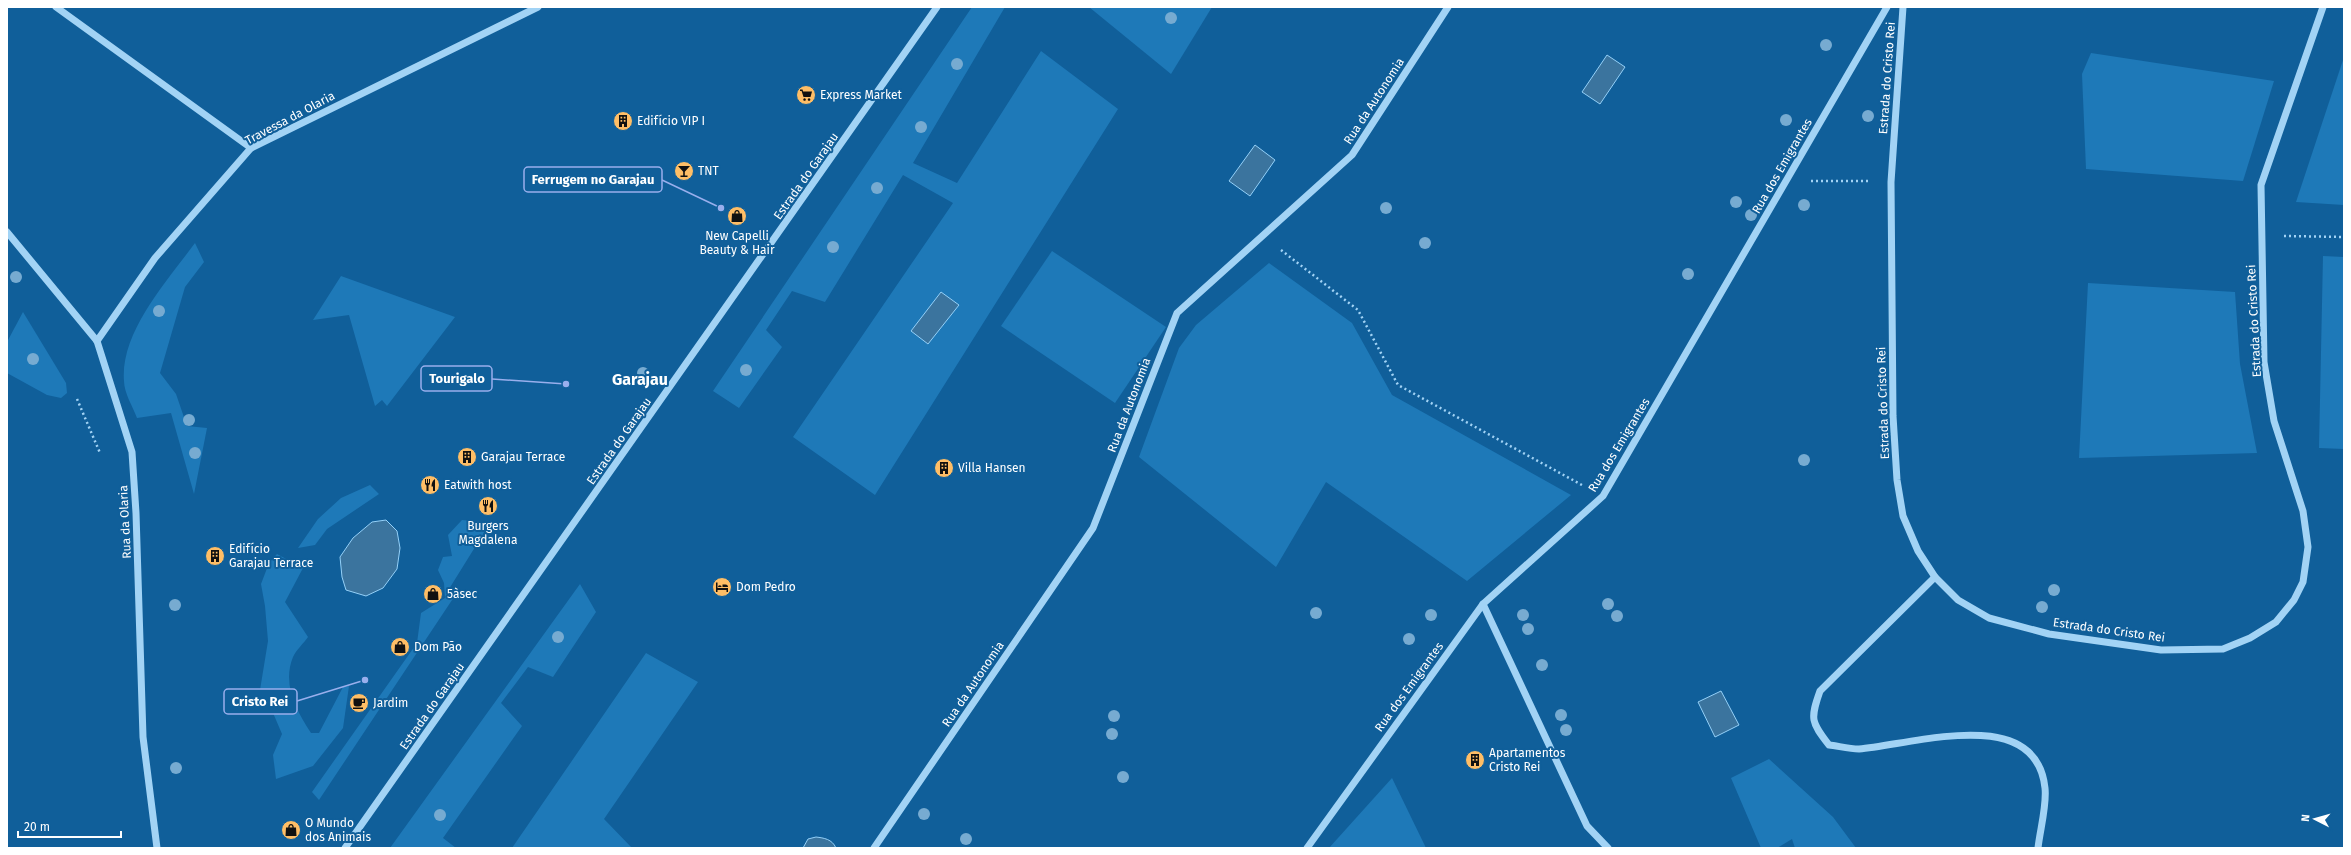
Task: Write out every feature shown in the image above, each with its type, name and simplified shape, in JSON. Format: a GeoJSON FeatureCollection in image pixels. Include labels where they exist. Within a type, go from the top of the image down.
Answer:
{"type":"FeatureCollection","features":[{"type":"Feature","properties":{"kind":"street"},"geometry":{"type":"LineString","coordinates":[[56,7],[251,148]]}},
{"type":"Feature","properties":{"kind":"street","name":"Travessa da Olaria"},"geometry":{"type":"LineString","coordinates":[[97,341],[155,258],[251,148],[538,7]]}},
{"type":"Feature","properties":{"kind":"street","name":"Estrada do Garajau"},"geometry":{"type":"LineString","coordinates":[[345,848],[937,7]]}},
{"type":"Feature","properties":{"kind":"street","name":"Rua da Autonomia"},"geometry":{"type":"LineString","coordinates":[[874,848],[1093,528],[1177,313],[1352,155],[1448,7]]}},
{"type":"Feature","properties":{"kind":"street","name":"Rua dos Emigrantes"},"geometry":{"type":"LineString","coordinates":[[1306,848],[1483,604],[1603,496],[1888,7]]}},
{"type":"Feature","properties":{"kind":"street","name":"Estrada do Cristo Rei"},"geometry":{"type":"LineString","coordinates":[[1903,7],[1891,182],[1893,416],[1897,480],[1903,516],[1918,551],[1935,577],[1958,600],[1989,618],[2049,634],[2161,650],[2223,648],[2250,638],[2276,622],[2294,600],[2303,582],[2308,547],[2303,511],[2274,421],[2264,362],[2261,185],[2323,7]]}},
{"type":"Feature","properties":{"kind":"street","name":"Rua da Olaria"},"geometry":{"type":"LineString","coordinates":[[7,232],[97,341],[132,452],[136,513],[143,737],[157,848]]}},
{"type":"Feature","properties":{"kind":"street"},"geometry":{"type":"LineString","coordinates":[[1935,577],[1820,691],[1813,710],[1814,726],[1829,744],[1857,749],[1975,734],[2005,738],[2026,749],[2040,768],[2045,789],[2038,848]]}},
{"type":"Feature","properties":{"kind":"street"},"geometry":{"type":"LineString","coordinates":[[1483,604],[1587,826],[1608,848]]}},
{"type":"Feature","properties":{"kind":"path"},"geometry":{"type":"LineString","coordinates":[[1808,181],[1871,181]]}},
{"type":"Feature","properties":{"kind":"path"},"geometry":{"type":"LineString","coordinates":[[1263,236],[1358,310],[1398,385],[1588,488]]}},
{"type":"Feature","properties":{"kind":"path"},"geometry":{"type":"LineString","coordinates":[[2261,236],[2344,237]]}},
{"type":"Feature","properties":{"kind":"path"},"geometry":{"type":"LineString","coordinates":[[77,399],[100,453]]}},
{"type":"Feature","properties":{"kind":"shaded area"},"geometry":{"type":"Polygon","coordinates":[[[972,7],[1005,7],[913,163],[957,183],[1041,51],[1118,109],[875,495],[793,437],[953,203],[903,175],[825,302],[792,291],[766,330],[782,347],[739,408],[713,391],[972,7]]]}},
{"type":"Feature","properties":{"kind":"shaded area"},"geometry":{"type":"Polygon","coordinates":[[[1089,7],[1212,7],[1171,74],[1089,7]]]}},
{"type":"Feature","properties":{"kind":"shaded area"},"geometry":{"type":"Polygon","coordinates":[[[2091,53],[2274,81],[2243,181],[2086,169],[2082,74],[2091,53]]]}},
{"type":"Feature","properties":{"kind":"shaded area"},"geometry":{"type":"Polygon","coordinates":[[[1607,55],[1625,67],[1600,104],[1582,92],[1607,55]]]}},
{"type":"Feature","properties":{"kind":"shaded area"},"geometry":{"type":"Polygon","coordinates":[[[2344,57],[2344,205],[2296,202],[2344,57]]]}},
{"type":"Feature","properties":{"kind":"shaded area"},"geometry":{"type":"Polygon","coordinates":[[[1255,145],[1275,160],[1250,196],[1229,181],[1255,145]]]}},
{"type":"Feature","properties":{"kind":"shaded area"},"geometry":{"type":"Polygon","coordinates":[[[195,243],[204,262],[185,287],[160,373],[176,394],[187,426],[207,428],[194,494],[171,413],[137,418],[127,395],[124,381],[125,363],[130,344],[138,326],[160,290],[195,243]]]}},
{"type":"Feature","properties":{"kind":"shaded area"},"geometry":{"type":"Polygon","coordinates":[[[1052,251],[1166,327],[1115,403],[1001,326],[1052,251]]]}},
{"type":"Feature","properties":{"kind":"shaded area"},"geometry":{"type":"Polygon","coordinates":[[[2323,256],[2344,257],[2344,449],[2319,448],[2323,256]]]}},
{"type":"Feature","properties":{"kind":"shaded area"},"geometry":{"type":"Polygon","coordinates":[[[1269,263],[1352,323],[1392,395],[1571,495],[1467,581],[1326,482],[1276,567],[1139,457],[1179,348],[1196,325],[1269,263]]]}},
{"type":"Feature","properties":{"kind":"shaded area"},"geometry":{"type":"Polygon","coordinates":[[[341,276],[455,317],[387,406],[382,400],[375,406],[349,315],[313,320],[341,276]]]}},
{"type":"Feature","properties":{"kind":"shaded area"},"geometry":{"type":"Polygon","coordinates":[[[2088,283],[2235,292],[2240,364],[2257,453],[2079,458],[2088,283]]]}},
{"type":"Feature","properties":{"kind":"shaded area"},"geometry":{"type":"Polygon","coordinates":[[[941,292],[959,305],[928,344],[911,331],[941,292]]]}},
{"type":"Feature","properties":{"kind":"shaded area"},"geometry":{"type":"Polygon","coordinates":[[[23,312],[66,383],[67,393],[61,398],[47,395],[7,373],[7,342],[23,312]]]}},
{"type":"Feature","properties":{"kind":"shaded area"},"geometry":{"type":"Polygon","coordinates":[[[370,485],[379,494],[327,529],[315,545],[298,548],[318,519],[341,498],[370,485]]]}},
{"type":"Feature","properties":{"kind":"shaded area"},"geometry":{"type":"Polygon","coordinates":[[[386,520],[397,531],[400,548],[397,569],[383,588],[366,596],[346,590],[342,577],[340,557],[353,538],[372,522],[386,520]]]}},
{"type":"Feature","properties":{"kind":"shaded area"},"geometry":{"type":"Polygon","coordinates":[[[462,520],[490,523],[449,589],[456,594],[319,800],[312,792],[417,643],[421,613],[445,598],[444,583],[438,570],[443,557],[452,556],[448,535],[462,520]]]}},
{"type":"Feature","properties":{"kind":"shaded area"},"geometry":{"type":"Polygon","coordinates":[[[277,554],[303,568],[285,602],[308,637],[293,657],[289,677],[292,696],[300,715],[311,733],[319,733],[343,687],[349,686],[343,728],[313,766],[276,779],[273,755],[282,734],[265,694],[260,690],[268,641],[265,606],[261,584],[269,563],[277,554]]]}},
{"type":"Feature","properties":{"kind":"shaded area"},"geometry":{"type":"Polygon","coordinates":[[[580,584],[596,612],[553,677],[528,667],[501,703],[522,726],[443,838],[456,848],[390,848],[580,584]]]}},
{"type":"Feature","properties":{"kind":"shaded area"},"geometry":{"type":"Polygon","coordinates":[[[646,653],[698,682],[604,819],[632,848],[512,848],[646,653]]]}},
{"type":"Feature","properties":{"kind":"shaded area"},"geometry":{"type":"Polygon","coordinates":[[[1721,691],[1739,725],[1715,737],[1698,702],[1721,691]]]}},
{"type":"Feature","properties":{"kind":"shaded area"},"geometry":{"type":"Polygon","coordinates":[[[1769,759],[1833,817],[1856,848],[1795,848],[1792,839],[1777,848],[1761,848],[1731,778],[1769,759]]]}},
{"type":"Feature","properties":{"kind":"shaded area"},"geometry":{"type":"Polygon","coordinates":[[[1392,778],[1426,848],[1329,848],[1392,778]]]}},
{"type":"Feature","properties":{"kind":"shaded area"},"geometry":{"type":"Polygon","coordinates":[[[816,837],[830,841],[836,848],[803,848],[808,839],[816,837]]]}},
{"type":"Feature","properties":{"kind":"place","name":"Express Market"},"geometry":{"type":"Point","coordinates":[806,95]}},
{"type":"Feature","properties":{"kind":"place","name":"Edifício VIP I"},"geometry":{"type":"Point","coordinates":[623,121]}},
{"type":"Feature","properties":{"kind":"place","name":"TNT"},"geometry":{"type":"Point","coordinates":[684,171]}},
{"type":"Feature","properties":{"kind":"place","name":"Ferrugem no Garajau"},"geometry":{"type":"Point","coordinates":[721,208]}},
{"type":"Feature","properties":{"kind":"place","name":"New Capelli Beauty & Hair"},"geometry":{"type":"Point","coordinates":[737,216]}},
{"type":"Feature","properties":{"kind":"place","name":"Tourigalo"},"geometry":{"type":"Point","coordinates":[566,384]}},
{"type":"Feature","properties":{"kind":"place","name":"Garajau Terrace"},"geometry":{"type":"Point","coordinates":[467,457]}},
{"type":"Feature","properties":{"kind":"place","name":"Villa Hansen"},"geometry":{"type":"Point","coordinates":[944,468]}},
{"type":"Feature","properties":{"kind":"place","name":"Eatwith host"},"geometry":{"type":"Point","coordinates":[430,485]}},
{"type":"Feature","properties":{"kind":"place","name":"Burgers Magdalena"},"geometry":{"type":"Point","coordinates":[488,506]}},
{"type":"Feature","properties":{"kind":"place","name":"Edifício Garajau Terrace"},"geometry":{"type":"Point","coordinates":[215,556]}},
{"type":"Feature","properties":{"kind":"place","name":"Dom Pedro"},"geometry":{"type":"Point","coordinates":[722,587]}},
{"type":"Feature","properties":{"kind":"place","name":"5àsec"},"geometry":{"type":"Point","coordinates":[433,594]}},
{"type":"Feature","properties":{"kind":"place","name":"Dom Pão"},"geometry":{"type":"Point","coordinates":[400,647]}},
{"type":"Feature","properties":{"kind":"place","name":"Cristo Rei"},"geometry":{"type":"Point","coordinates":[365,680]}},
{"type":"Feature","properties":{"kind":"place","name":"Jardim"},"geometry":{"type":"Point","coordinates":[359,703]}},
{"type":"Feature","properties":{"kind":"place","name":"Apartamentos Cristo Rei"},"geometry":{"type":"Point","coordinates":[1475,760]}},
{"type":"Feature","properties":{"kind":"place","name":"O Mundo dos Animais"},"geometry":{"type":"Point","coordinates":[291,830]}},
{"type":"Feature","properties":{"kind":"district","name":"Garajau"},"geometry":{"type":"Point","coordinates":[640,379]}}]}
